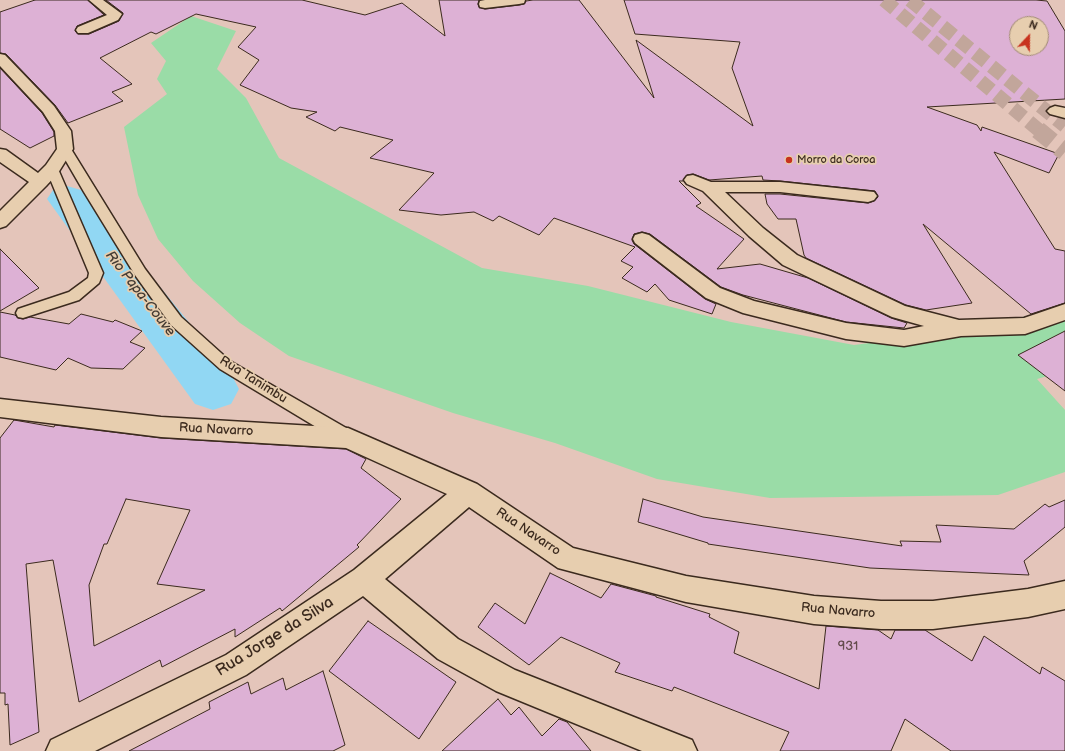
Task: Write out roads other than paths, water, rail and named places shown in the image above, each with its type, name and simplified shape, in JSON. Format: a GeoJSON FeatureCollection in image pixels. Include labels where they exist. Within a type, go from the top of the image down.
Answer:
{"type":"FeatureCollection","features":[{"type":"Feature","properties":{"kind":"street"},"geometry":{"type":"LineString","coordinates":[[83,30],[113,17],[115,14],[95,0]]}},
{"type":"Feature","properties":{"kind":"street"},"geometry":{"type":"LineString","coordinates":[[485,4],[519,0]]}},
{"type":"Feature","properties":{"kind":"street"},"geometry":{"type":"LineString","coordinates":[[0,58],[49,109],[63,131],[65,149],[46,175],[0,222]]}},
{"type":"Feature","properties":{"kind":"street"},"geometry":{"type":"LineString","coordinates":[[0,154],[46,175]]}},
{"type":"Feature","properties":{"kind":"street"},"geometry":{"type":"LineString","coordinates":[[868,196],[780,187],[701,183],[790,260],[899,312],[961,328]]}},
{"type":"Feature","properties":{"kind":"street"},"geometry":{"type":"LineString","coordinates":[[642,239],[712,293],[750,308],[846,331],[904,338],[961,328],[1025,326],[1065,312]]}},
{"type":"Feature","properties":{"kind":"street","name":"Rua Navarro"},"geometry":{"type":"LineString","coordinates":[[0,408],[161,427],[348,438],[468,492],[567,559],[686,589],[814,610],[881,615],[933,615],[1028,603],[1065,595]]}},
{"type":"Feature","properties":{"kind":"street","name":"Rua Jorge da Silva"},"geometry":{"type":"LineString","coordinates":[[62,751],[236,665],[364,580],[468,492]]}},
{"type":"Feature","properties":{"kind":"street"},"geometry":{"type":"LineString","coordinates":[[364,580],[448,649],[506,681],[681,751]]}},
{"type":"Feature","properties":{"kind":"lane","name":"Rua Tanimbu"},"geometry":{"type":"LineString","coordinates":[[65,149],[140,272],[176,321],[225,365],[348,438]]}},
{"type":"Feature","properties":{"kind":"lane"},"geometry":{"type":"LineString","coordinates":[[23,313],[74,296],[94,280],[96,274],[46,175]]}},
{"type":"Feature","properties":{"kind":"waterway","name":"Rio Papa-Couve"},"geometry":{"type":"LineString","coordinates":[[67,199],[213,389]]}},
{"type":"Feature","properties":{"kind":"tunnel"},"geometry":{"type":"LineString","coordinates":[[884,0],[1040,131]]}},
{"type":"Feature","properties":{"kind":"tunnel"},"geometry":{"type":"LineString","coordinates":[[910,0],[1065,126]]}},
{"type":"Feature","properties":{"kind":"tunnel"},"geometry":{"type":"LineString","coordinates":[[1038,130],[1065,152]]}},
{"type":"Feature","properties":{"kind":"place","name":"Morro da Coroa"},"geometry":{"type":"Point","coordinates":[789,160]}}]}
